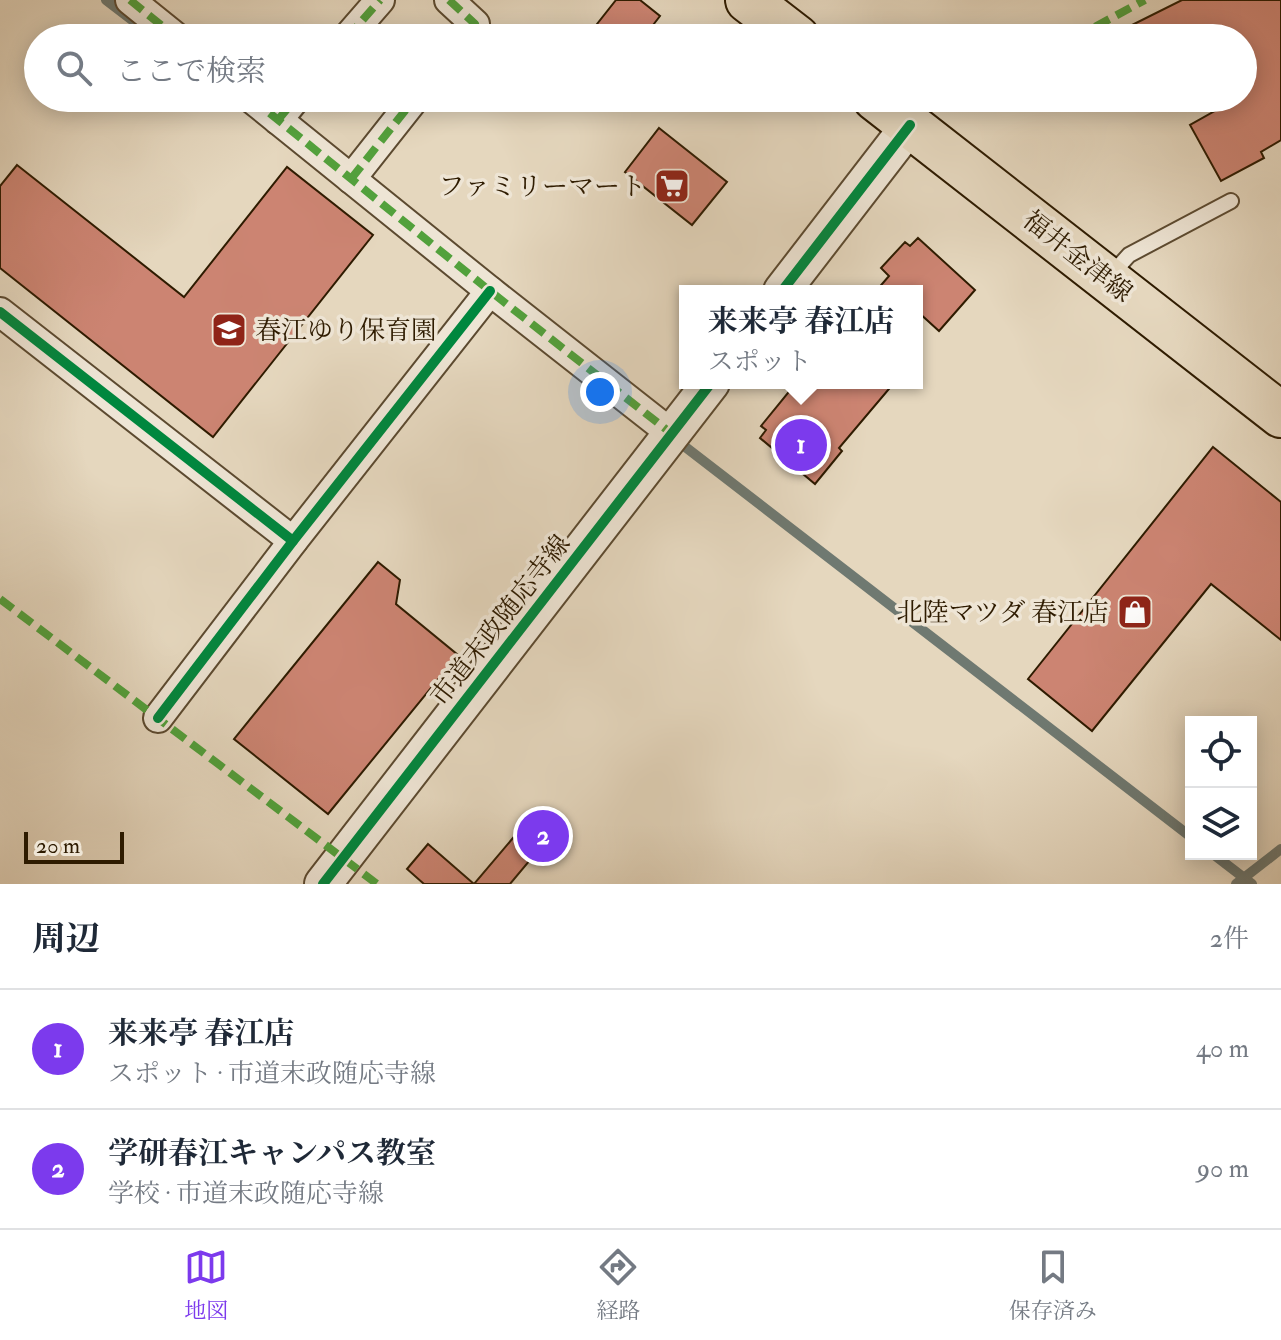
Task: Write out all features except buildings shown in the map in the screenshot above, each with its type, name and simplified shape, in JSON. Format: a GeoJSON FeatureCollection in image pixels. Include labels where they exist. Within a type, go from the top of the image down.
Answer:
{"type":"FeatureCollection","features":[{"type":"Feature","properties":{"kind":"main road"},"geometry":{"type":"LineString","coordinates":[[748,0],[779,24]]}},
{"type":"Feature","properties":{"kind":"main road","name":"福井金津線"},"geometry":{"type":"LineString","coordinates":[[893,112],[1281,415]]}},
{"type":"Feature","properties":{"kind":"street"},"geometry":{"type":"LineString","coordinates":[[130,0],[160,24]]}},
{"type":"Feature","properties":{"kind":"street"},"geometry":{"type":"LineString","coordinates":[[359,24],[380,0]]}},
{"type":"Feature","properties":{"kind":"street"},"geometry":{"type":"LineString","coordinates":[[449,0],[475,24]]}},
{"type":"Feature","properties":{"kind":"street"},"geometry":{"type":"LineString","coordinates":[[268,112],[672,434]]}},
{"type":"Feature","properties":{"kind":"street"},"geometry":{"type":"LineString","coordinates":[[278,120],[285,112]]}},
{"type":"Feature","properties":{"kind":"street"},"geometry":{"type":"LineString","coordinates":[[351,179],[404,112]]}},
{"type":"Feature","properties":{"kind":"street"},"geometry":{"type":"LineString","coordinates":[[787,285],[910,125]]}},
{"type":"Feature","properties":{"kind":"street"},"geometry":{"type":"LineString","coordinates":[[158,718],[490,291]]}},
{"type":"Feature","properties":{"kind":"street"},"geometry":{"type":"LineString","coordinates":[[0,312],[293,541]]}},
{"type":"Feature","properties":{"kind":"street","name":"市道末政随応寺線"},"geometry":{"type":"LineString","coordinates":[[323,884],[706,389]]}},
{"type":"Feature","properties":{"kind":"lane"},"geometry":{"type":"LineString","coordinates":[[1108,278],[1129,255],[1231,201]]}},
{"type":"Feature","properties":{"kind":"waterway"},"geometry":{"type":"LineString","coordinates":[[106,0],[137,24]]}},
{"type":"Feature","properties":{"kind":"waterway"},"geometry":{"type":"LineString","coordinates":[[675,439],[1185,832]]}},
{"type":"Feature","properties":{"kind":"waterway"},"geometry":{"type":"LineString","coordinates":[[1236,884],[1281,849]]}},
{"type":"Feature","properties":{"kind":"waterway"},"geometry":{"type":"LineString","coordinates":[[1221,860],[1252,884]]}},
{"type":"Feature","properties":{"kind":"marked path"},"geometry":{"type":"LineString","coordinates":[[130,0],[160,24]]}},
{"type":"Feature","properties":{"kind":"marked path"},"geometry":{"type":"LineString","coordinates":[[359,24],[380,0]]}},
{"type":"Feature","properties":{"kind":"marked path"},"geometry":{"type":"LineString","coordinates":[[449,0],[475,24]]}},
{"type":"Feature","properties":{"kind":"marked path"},"geometry":{"type":"LineString","coordinates":[[1100,24],[1145,0]]}},
{"type":"Feature","properties":{"kind":"marked path"},"geometry":{"type":"LineString","coordinates":[[268,112],[672,434]]}},
{"type":"Feature","properties":{"kind":"marked path"},"geometry":{"type":"LineString","coordinates":[[278,120],[285,112]]}},
{"type":"Feature","properties":{"kind":"marked path"},"geometry":{"type":"LineString","coordinates":[[351,179],[404,112]]}},
{"type":"Feature","properties":{"kind":"marked path"},"geometry":{"type":"LineString","coordinates":[[0,599],[377,884]]}},
{"type":"Feature","properties":{"kind":"cycle path"},"geometry":{"type":"LineString","coordinates":[[787,285],[910,125]]}},
{"type":"Feature","properties":{"kind":"cycle path"},"geometry":{"type":"LineString","coordinates":[[158,718],[490,291]]}},
{"type":"Feature","properties":{"kind":"cycle path"},"geometry":{"type":"LineString","coordinates":[[0,312],[293,541]]}},
{"type":"Feature","properties":{"kind":"cycle path"},"geometry":{"type":"LineString","coordinates":[[323,884],[706,389]]}},
{"type":"Feature","properties":{"kind":"place","name":"ファミリーマート"},"geometry":{"type":"Point","coordinates":[672,186]}},
{"type":"Feature","properties":{"kind":"place","name":"春江ゆり保育園"},"geometry":{"type":"Point","coordinates":[229,330]}},
{"type":"Feature","properties":{"kind":"place","name":"来来亭 春江店"},"geometry":{"type":"Point","coordinates":[801,445]}},
{"type":"Feature","properties":{"kind":"place","name":"北陸マツダ 春江店"},"geometry":{"type":"Point","coordinates":[1135,612]}},
{"type":"Feature","properties":{"kind":"place","name":"学研春江キャンパス教室"},"geometry":{"type":"Point","coordinates":[543,836]}}]}
